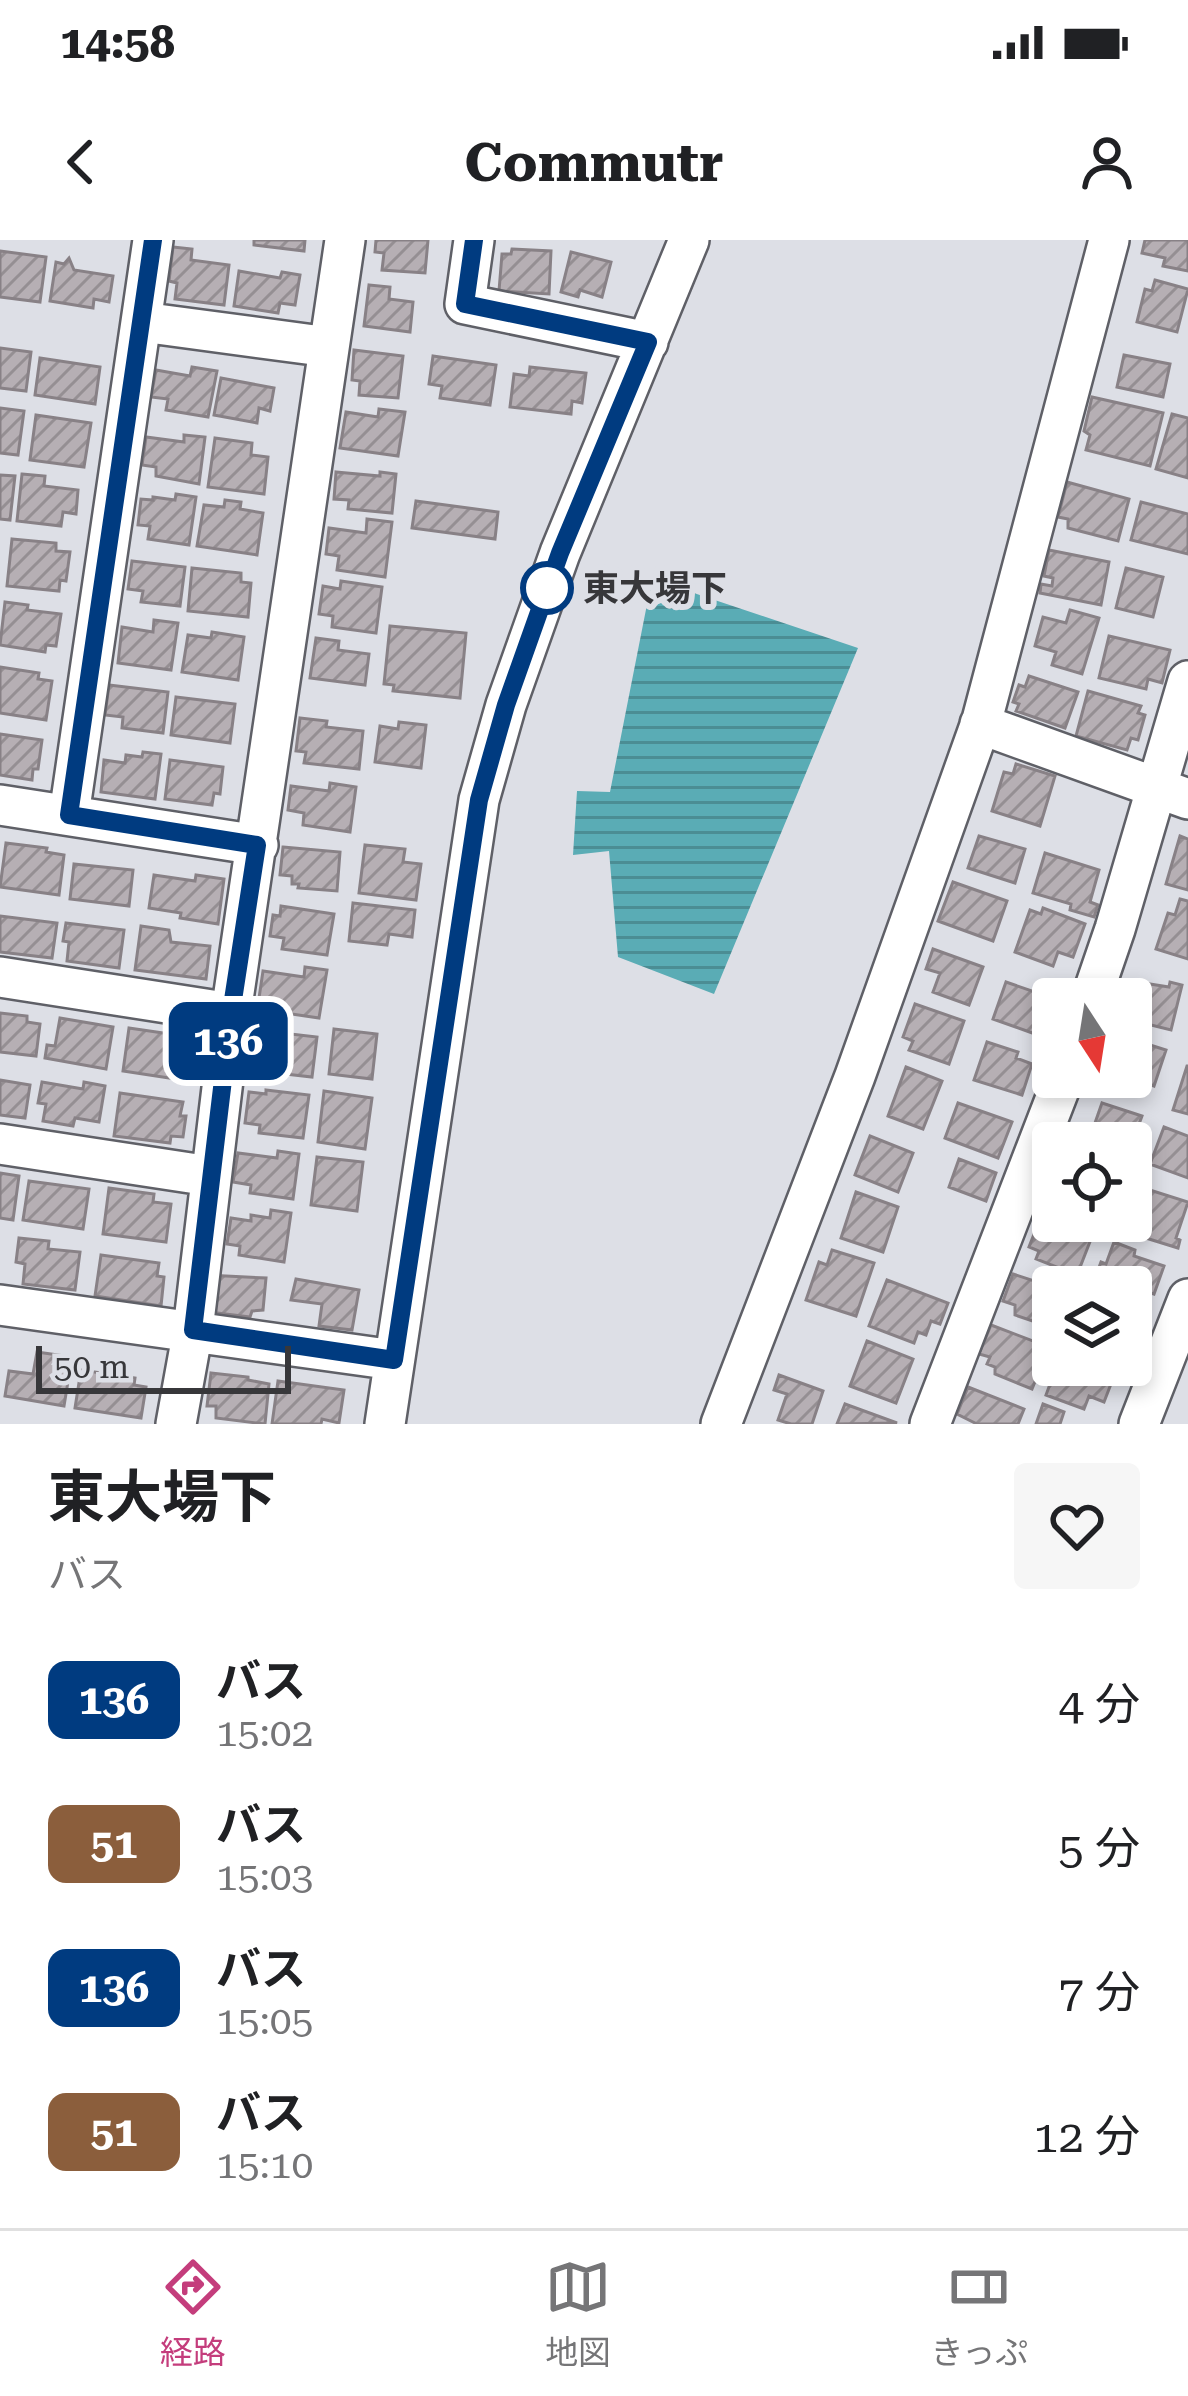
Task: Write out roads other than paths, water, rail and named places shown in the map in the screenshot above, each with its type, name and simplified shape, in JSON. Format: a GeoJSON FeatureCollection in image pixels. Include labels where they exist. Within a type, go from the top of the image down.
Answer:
{"type":"FeatureCollection","features":[{"type":"Feature","properties":{"kind":"street"},"geometry":{"type":"LineString","coordinates":[[69,815],[153,240]]}},
{"type":"Feature","properties":{"kind":"street"},"geometry":{"type":"LineString","coordinates":[[176,1424],[193,1330],[231,1013],[345,240]]}},
{"type":"Feature","properties":{"kind":"street"},"geometry":{"type":"LineString","coordinates":[[474,240],[465,304],[648,342]]}},
{"type":"Feature","properties":{"kind":"street"},"geometry":{"type":"LineString","coordinates":[[385,1424],[479,800],[506,705],[560,553],[689,240]]}},
{"type":"Feature","properties":{"kind":"street"},"geometry":{"type":"LineString","coordinates":[[721,1424],[885,996],[980,724],[1109,240]]}},
{"type":"Feature","properties":{"kind":"street"},"geometry":{"type":"LineString","coordinates":[[142,322],[329,346]]}},
{"type":"Feature","properties":{"kind":"street"},"geometry":{"type":"LineString","coordinates":[[1098,978],[1172,793],[1188,681]]}},
{"type":"Feature","properties":{"kind":"street"},"geometry":{"type":"LineString","coordinates":[[980,724],[1172,793]]}},
{"type":"Feature","properties":{"kind":"street"},"geometry":{"type":"LineString","coordinates":[[0,805],[257,845]]}},
{"type":"Feature","properties":{"kind":"street"},"geometry":{"type":"LineString","coordinates":[[0,977],[231,1013]]}},
{"type":"Feature","properties":{"kind":"street"},"geometry":{"type":"LineString","coordinates":[[930,1424],[1056,1098]]}},
{"type":"Feature","properties":{"kind":"street"},"geometry":{"type":"LineString","coordinates":[[0,1144],[210,1176]]}},
{"type":"Feature","properties":{"kind":"street"},"geometry":{"type":"LineString","coordinates":[[1139,1424],[1188,1299]]}},
{"type":"Feature","properties":{"kind":"street"},"geometry":{"type":"LineString","coordinates":[[0,1305],[394,1360]]}},
{"type":"Feature","properties":{"kind":"water"},"geometry":{"type":"Polygon","coordinates":[[[652,579],[858,648],[714,994],[618,957],[609,851],[573,855],[577,791],[610,792],[652,579]]]}},
{"type":"Feature","properties":{"kind":"place","name":"東大場下"},"geometry":{"type":"Point","coordinates":[547,588]}}]}
